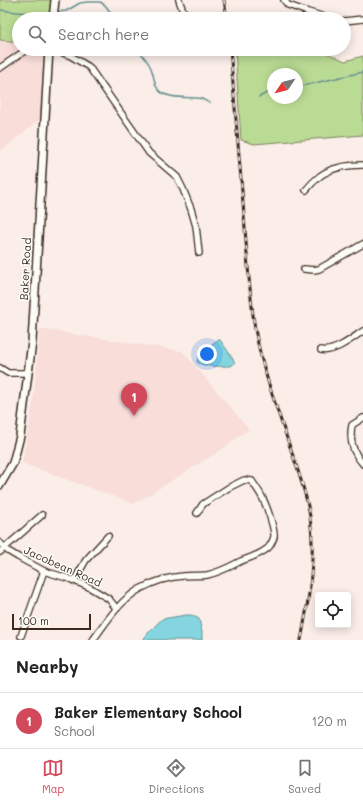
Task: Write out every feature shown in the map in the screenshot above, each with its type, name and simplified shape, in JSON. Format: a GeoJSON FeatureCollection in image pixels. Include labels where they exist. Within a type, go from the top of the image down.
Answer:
{"type":"FeatureCollection","features":[{"type":"Feature","properties":{"kind":"main road"},"geometry":{"type":"LineString","coordinates":[[54,12],[55,0]]}},
{"type":"Feature","properties":{"kind":"main road","name":"Baker Road"},"geometry":{"type":"LineString","coordinates":[[0,486],[13,463],[20,436],[28,374],[33,329],[51,56]]}},
{"type":"Feature","properties":{"kind":"street"},"geometry":{"type":"LineString","coordinates":[[179,0],[183,12]]}},
{"type":"Feature","properties":{"kind":"street"},"geometry":{"type":"LineString","coordinates":[[284,0],[288,5],[308,12]]}},
{"type":"Feature","properties":{"kind":"street"},"geometry":{"type":"LineString","coordinates":[[351,20],[363,19]]}},
{"type":"Feature","properties":{"kind":"street"},"geometry":{"type":"LineString","coordinates":[[0,68],[17,56]]}},
{"type":"Feature","properties":{"kind":"street"},"geometry":{"type":"LineString","coordinates":[[71,56],[89,67],[149,153],[177,177],[183,189],[196,226],[199,253]]}},
{"type":"Feature","properties":{"kind":"street"},"geometry":{"type":"LineString","coordinates":[[306,190],[319,176],[338,167],[363,165]]}},
{"type":"Feature","properties":{"kind":"street"},"geometry":{"type":"LineString","coordinates":[[304,269],[319,269],[363,244]]}},
{"type":"Feature","properties":{"kind":"street"},"geometry":{"type":"LineString","coordinates":[[321,350],[324,351],[336,348],[363,331]]}},
{"type":"Feature","properties":{"kind":"street"},"geometry":{"type":"LineString","coordinates":[[0,368],[8,373],[28,374]]}},
{"type":"Feature","properties":{"kind":"street"},"geometry":{"type":"LineString","coordinates":[[363,418],[352,425],[351,435],[352,447],[363,464]]}},
{"type":"Feature","properties":{"kind":"street"},"geometry":{"type":"LineString","coordinates":[[93,640],[116,608],[140,589],[170,577],[206,575],[222,571],[269,547],[274,537],[272,523],[266,505],[252,481],[244,480],[228,488],[203,504],[197,513]]}},
{"type":"Feature","properties":{"kind":"street"},"geometry":{"type":"LineString","coordinates":[[1,547],[42,515]]}},
{"type":"Feature","properties":{"kind":"street"},"geometry":{"type":"LineString","coordinates":[[74,581],[86,560],[108,536]]}},
{"type":"Feature","properties":{"kind":"street","name":"Jacobean Road"},"geometry":{"type":"LineString","coordinates":[[1,547],[44,571],[89,587],[109,599],[116,608]]}},
{"type":"Feature","properties":{"kind":"street"},"geometry":{"type":"LineString","coordinates":[[21,636],[44,571]]}},
{"type":"Feature","properties":{"kind":"shaded area"},"geometry":{"type":"Polygon","coordinates":[[[0,40],[12,41],[12,56],[48,56],[40,119],[0,152],[0,40]]]}},
{"type":"Feature","properties":{"kind":"shaded area"},"geometry":{"type":"Polygon","coordinates":[[[40,329],[182,351],[249,429],[221,450],[134,504],[22,463],[33,403],[40,329]]]}},
{"type":"Feature","properties":{"kind":"green space"},"geometry":{"type":"Polygon","coordinates":[[[0,0],[55,0],[53,12],[12,12],[12,41],[0,40],[0,0]]]}},
{"type":"Feature","properties":{"kind":"green space"},"geometry":{"type":"Polygon","coordinates":[[[235,56],[333,56],[345,61],[363,56],[363,135],[254,144],[241,140],[235,56]]]}},
{"type":"Feature","properties":{"kind":"water"},"geometry":{"type":"Polygon","coordinates":[[[220,340],[235,363],[231,366],[213,366],[200,364],[197,362],[202,353],[220,340]]]}},
{"type":"Feature","properties":{"kind":"water"},"geometry":{"type":"Polygon","coordinates":[[[191,615],[199,619],[202,640],[143,640],[162,619],[191,615]]]}},
{"type":"Feature","properties":{"kind":"waterway"},"geometry":{"type":"LineString","coordinates":[[56,12],[66,11],[80,3],[87,2],[100,2],[105,5],[110,12]]}},
{"type":"Feature","properties":{"kind":"waterway"},"geometry":{"type":"LineString","coordinates":[[0,10],[18,12]]}},
{"type":"Feature","properties":{"kind":"waterway"},"geometry":{"type":"LineString","coordinates":[[143,56],[151,68],[159,91],[171,96],[197,98],[210,103]]}},
{"type":"Feature","properties":{"kind":"waterway"},"geometry":{"type":"LineString","coordinates":[[303,86],[363,72]]}},
{"type":"Feature","properties":{"kind":"waterway"},"geometry":{"type":"LineString","coordinates":[[259,97],[267,93]]}},
{"type":"Feature","properties":{"kind":"railway"},"geometry":{"type":"LineString","coordinates":[[224,0],[226,12]]}},
{"type":"Feature","properties":{"kind":"railway"},"geometry":{"type":"LineString","coordinates":[[231,56],[248,272],[255,329],[267,377],[301,479],[307,501],[312,533],[311,579],[301,640]]}},
{"type":"Feature","properties":{"kind":"place","name":"Baker Elementary School"},"geometry":{"type":"Point","coordinates":[134,416]}}]}
